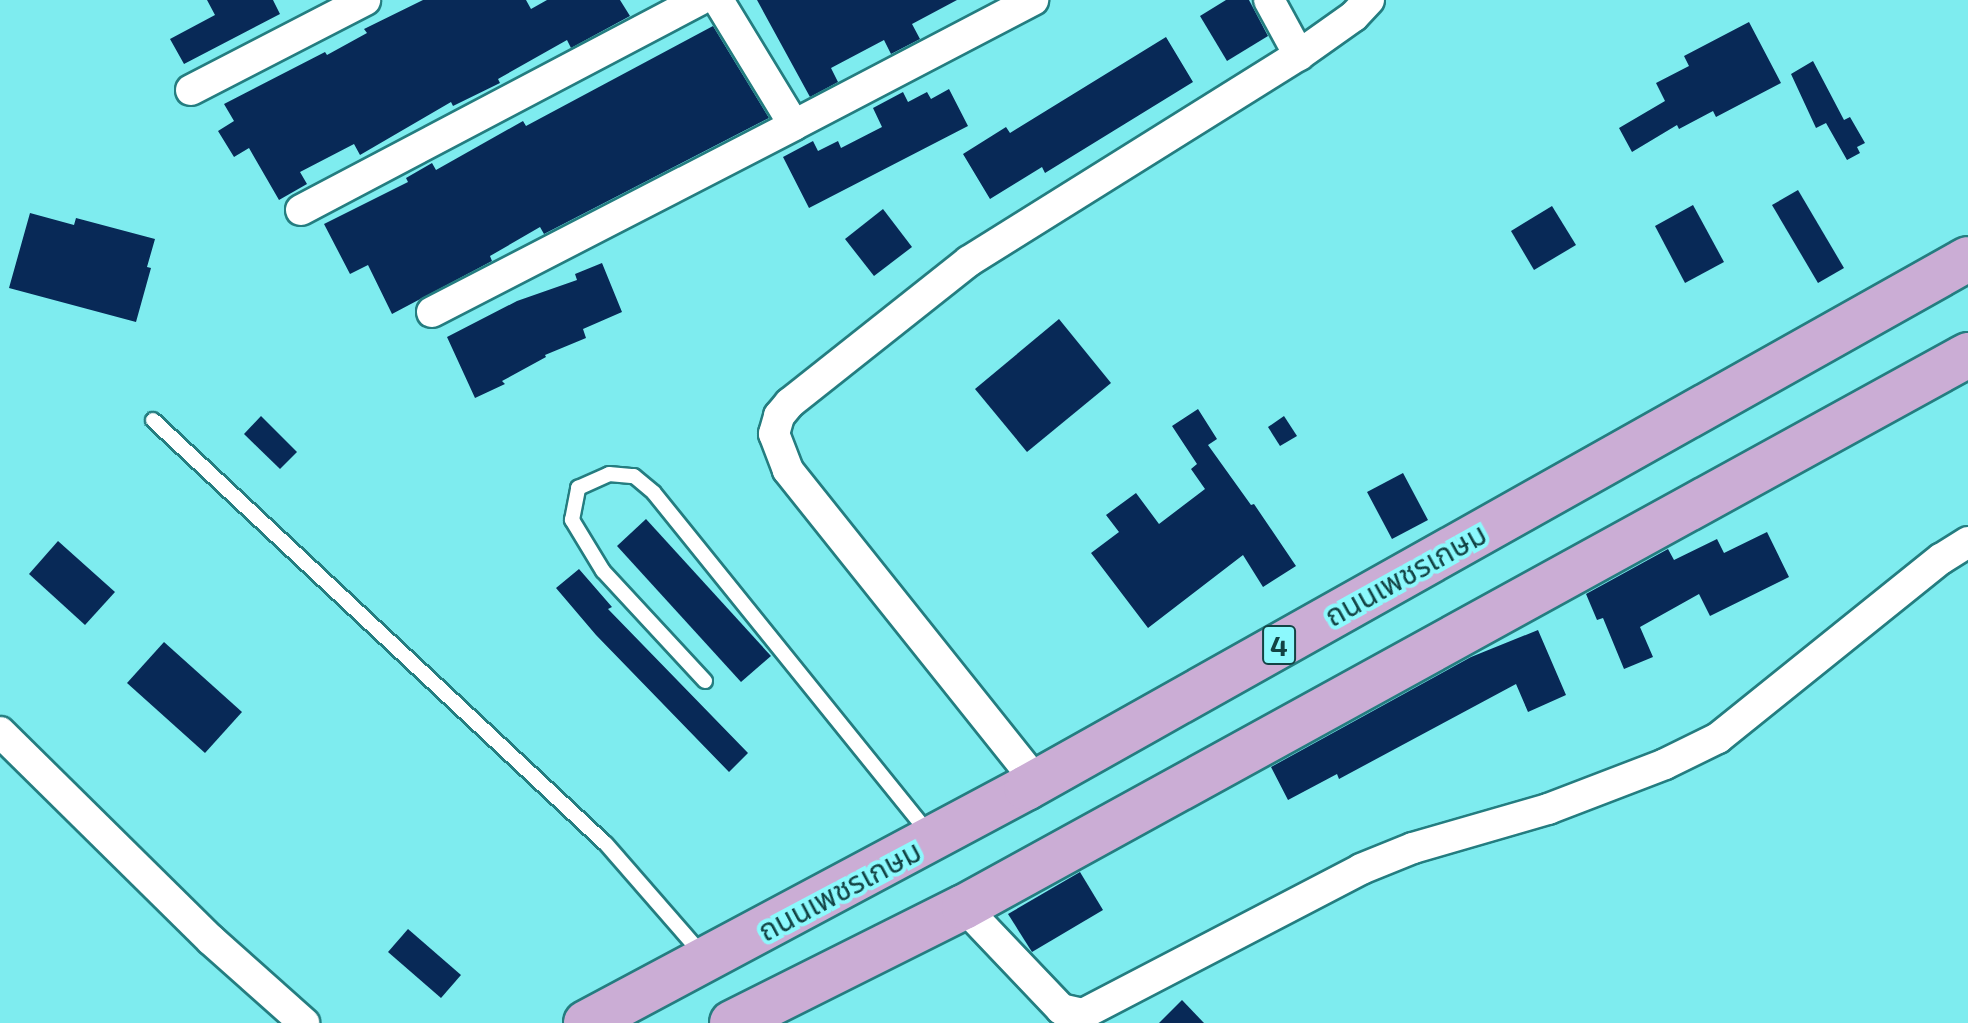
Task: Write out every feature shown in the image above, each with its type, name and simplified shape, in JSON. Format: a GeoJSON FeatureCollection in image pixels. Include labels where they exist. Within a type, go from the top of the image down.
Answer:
{"type":"FeatureCollection","features":[{"type":"Feature","properties":{"kind":"main road","name":"ถนนเพชรเกษม"},"geometry":{"type":"LineString","coordinates":[[586,1023],[933,839],[1968,259]]}},
{"type":"Feature","properties":{"kind":"main road"},"geometry":{"type":"LineString","coordinates":[[732,1023],[964,907],[1965,363]]}},
{"type":"Feature","properties":{"kind":"street"},"geometry":{"type":"LineString","coordinates":[[191,90],[365,0]]}},
{"type":"Feature","properties":{"kind":"street"},"geometry":{"type":"LineString","coordinates":[[301,210],[700,0]]}},
{"type":"Feature","properties":{"kind":"street"},"geometry":{"type":"LineString","coordinates":[[718,0],[794,125]]}},
{"type":"Feature","properties":{"kind":"street"},"geometry":{"type":"LineString","coordinates":[[432,312],[1033,0]]}},
{"type":"Feature","properties":{"kind":"street"},"geometry":{"type":"LineString","coordinates":[[1269,0],[1299,55]]}},
{"type":"Feature","properties":{"kind":"street"},"geometry":{"type":"LineString","coordinates":[[1036,781],[788,470],[774,434],[779,416],[790,403],[969,261],[1299,55],[1354,16],[1369,0]]}},
{"type":"Feature","properties":{"kind":"street"},"geometry":{"type":"LineString","coordinates":[[964,907],[1061,1009],[1083,1014],[1361,869],[1413,848],[1548,809],[1665,764],[1718,738],[1941,559],[1968,542]]}},
{"type":"Feature","properties":{"kind":"street"},"geometry":{"type":"LineString","coordinates":[[0,732],[211,940],[304,1023]]}},
{"type":"Feature","properties":{"kind":"lane"},"geometry":{"type":"LineString","coordinates":[[153,420],[606,844],[707,961]]}},
{"type":"Feature","properties":{"kind":"lane"},"geometry":{"type":"LineString","coordinates":[[705,681],[603,571],[572,520],[578,488],[609,474],[634,476],[654,493],[933,839]]}},
{"type":"Feature","properties":{"kind":"building"},"geometry":{"type":"Polygon","coordinates":[[[207,0],[273,0],[280,14],[184,64],[170,39],[215,15],[207,0]]]}},
{"type":"Feature","properties":{"kind":"building"},"geometry":{"type":"Polygon","coordinates":[[[423,0],[526,0],[531,9],[547,0],[620,0],[630,16],[571,48],[567,40],[498,79],[500,83],[453,106],[451,102],[360,155],[354,144],[300,172],[307,184],[279,200],[249,148],[234,157],[218,131],[234,121],[224,104],[325,52],[327,55],[367,33],[364,29],[423,0]]]}},
{"type":"Feature","properties":{"kind":"building"},"geometry":{"type":"Polygon","coordinates":[[[757,0],[957,0],[912,24],[920,39],[891,54],[884,40],[831,68],[838,82],[810,97],[757,0]]]}},
{"type":"Feature","properties":{"kind":"building"},"geometry":{"type":"Polygon","coordinates":[[[1226,0],[1249,0],[1268,36],[1227,61],[1200,16],[1226,0]]]}},
{"type":"Feature","properties":{"kind":"building"},"geometry":{"type":"Polygon","coordinates":[[[1749,22],[1781,83],[1716,117],[1713,111],[1679,129],[1677,125],[1632,152],[1619,128],[1665,101],[1656,83],[1689,66],[1684,56],[1749,22]]]}},
{"type":"Feature","properties":{"kind":"building"},"geometry":{"type":"Polygon","coordinates":[[[713,26],[769,118],[544,234],[540,227],[490,256],[492,261],[392,314],[368,265],[350,274],[324,224],[408,182],[406,178],[432,163],[436,170],[523,121],[526,126],[713,26]]]}},
{"type":"Feature","properties":{"kind":"building"},"geometry":{"type":"Polygon","coordinates":[[[1166,37],[1193,82],[1045,173],[1042,167],[990,199],[963,154],[1006,127],[1010,133],[1166,37]]]}},
{"type":"Feature","properties":{"kind":"building"},"geometry":{"type":"Polygon","coordinates":[[[1813,61],[1844,120],[1850,117],[1865,143],[1857,147],[1860,153],[1847,160],[1826,123],[1816,128],[1791,74],[1813,61]]]}},
{"type":"Feature","properties":{"kind":"building"},"geometry":{"type":"Polygon","coordinates":[[[949,89],[968,126],[809,208],[783,157],[813,141],[818,151],[838,141],[841,148],[882,127],[873,108],[903,92],[908,102],[927,92],[931,99],[949,89]]]}},
{"type":"Feature","properties":{"kind":"building"},"geometry":{"type":"Polygon","coordinates":[[[1798,190],[1844,268],[1818,283],[1772,205],[1798,190]]]}},
{"type":"Feature","properties":{"kind":"building"},"geometry":{"type":"Polygon","coordinates":[[[1693,205],[1724,262],[1685,283],[1655,226],[1693,205]]]}},
{"type":"Feature","properties":{"kind":"building"},"geometry":{"type":"Polygon","coordinates":[[[1552,206],[1576,245],[1534,270],[1511,231],[1552,206]]]}},
{"type":"Feature","properties":{"kind":"building"},"geometry":{"type":"Polygon","coordinates":[[[883,209],[912,247],[874,276],[845,239],[883,209]]]}},
{"type":"Feature","properties":{"kind":"building"},"geometry":{"type":"Polygon","coordinates":[[[30,213],[74,225],[76,218],[155,239],[147,267],[151,268],[136,322],[9,288],[30,213]]]}},
{"type":"Feature","properties":{"kind":"building"},"geometry":{"type":"Polygon","coordinates":[[[602,263],[622,312],[583,329],[586,338],[545,355],[502,381],[505,384],[475,398],[447,337],[517,301],[577,280],[575,274],[602,263]]]}},
{"type":"Feature","properties":{"kind":"building"},"geometry":{"type":"Polygon","coordinates":[[[1059,319],[1111,383],[1027,452],[975,389],[1059,319]]]}},
{"type":"Feature","properties":{"kind":"building"},"geometry":{"type":"Polygon","coordinates":[[[1198,409],[1217,439],[1208,445],[1251,505],[1254,504],[1296,566],[1263,587],[1243,555],[1148,628],[1091,553],[1119,532],[1106,515],[1136,493],[1159,524],[1205,489],[1191,469],[1197,464],[1172,426],[1198,409]]]}},
{"type":"Feature","properties":{"kind":"building"},"geometry":{"type":"Polygon","coordinates":[[[261,416],[297,452],[280,469],[244,434],[261,416]]]}},
{"type":"Feature","properties":{"kind":"building"},"geometry":{"type":"Polygon","coordinates":[[[1284,416],[1297,436],[1280,446],[1268,427],[1284,416]]]}},
{"type":"Feature","properties":{"kind":"building"},"geometry":{"type":"Polygon","coordinates":[[[1403,473],[1428,520],[1392,539],[1367,492],[1403,473]]]}},
{"type":"Feature","properties":{"kind":"building"},"geometry":{"type":"Polygon","coordinates":[[[646,519],[771,656],[741,682],[617,546],[646,519]]]}},
{"type":"Feature","properties":{"kind":"building"},"geometry":{"type":"Polygon","coordinates":[[[1767,532],[1789,577],[1710,616],[1699,594],[1640,627],[1653,657],[1624,669],[1603,618],[1597,620],[1586,594],[1668,549],[1674,560],[1717,539],[1724,553],[1767,532]]]}},
{"type":"Feature","properties":{"kind":"building"},"geometry":{"type":"Polygon","coordinates":[[[58,541],[115,592],[85,625],[29,574],[58,541]]]}},
{"type":"Feature","properties":{"kind":"building"},"geometry":{"type":"Polygon","coordinates":[[[579,569],[612,607],[608,609],[748,753],[729,772],[596,635],[556,588],[579,569]]]}},
{"type":"Feature","properties":{"kind":"building"},"geometry":{"type":"Polygon","coordinates":[[[1538,630],[1566,695],[1528,712],[1516,684],[1339,779],[1337,774],[1288,800],[1271,767],[1471,657],[1538,630]]]}},
{"type":"Feature","properties":{"kind":"building"},"geometry":{"type":"Polygon","coordinates":[[[164,642],[242,712],[205,753],[127,683],[164,642]]]}},
{"type":"Feature","properties":{"kind":"building"},"geometry":{"type":"Polygon","coordinates":[[[1080,872],[1103,910],[1032,952],[1008,914],[1080,872]]]}},
{"type":"Feature","properties":{"kind":"building"},"geometry":{"type":"Polygon","coordinates":[[[408,929],[461,975],[441,998],[388,952],[408,929]]]}},
{"type":"Feature","properties":{"kind":"building"},"geometry":{"type":"Polygon","coordinates":[[[1182,1000],[1204,1023],[1159,1023],[1182,1000]]]}}]}
